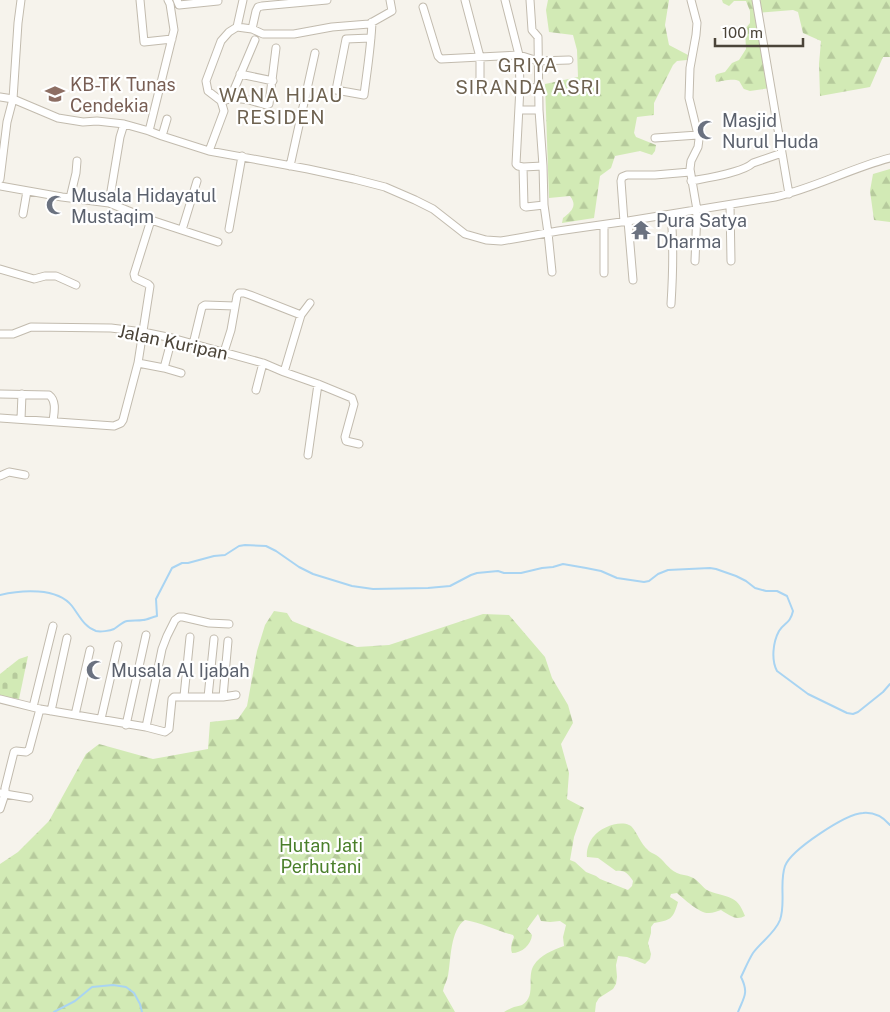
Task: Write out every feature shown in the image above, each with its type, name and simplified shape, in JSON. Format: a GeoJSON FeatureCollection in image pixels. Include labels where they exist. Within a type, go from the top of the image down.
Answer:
{"type":"FeatureCollection","features":[{"type":"Feature","properties":{"kind":"street"},"geometry":{"type":"LineString","coordinates":[[0,179],[7,122],[13,99],[21,0]]}},
{"type":"Feature","properties":{"kind":"street"},"geometry":{"type":"LineString","coordinates":[[140,0],[144,42],[172,39]]}},
{"type":"Feature","properties":{"kind":"street"},"geometry":{"type":"LineString","coordinates":[[149,131],[174,30],[168,0]]}},
{"type":"Feature","properties":{"kind":"street"},"geometry":{"type":"LineString","coordinates":[[177,0],[179,5],[218,1]]}},
{"type":"Feature","properties":{"kind":"street"},"geometry":{"type":"LineString","coordinates":[[237,27],[243,0]]}},
{"type":"Feature","properties":{"kind":"street"},"geometry":{"type":"LineString","coordinates":[[252,29],[258,7],[327,0]]}},
{"type":"Feature","properties":{"kind":"street"},"geometry":{"type":"LineString","coordinates":[[209,151],[224,111],[221,101],[208,90],[206,81],[221,41],[229,32],[237,27],[252,29],[263,34],[294,34],[332,27],[371,23],[392,11],[390,0]]}},
{"type":"Feature","properties":{"kind":"street"},"geometry":{"type":"LineString","coordinates":[[465,0],[480,56],[480,83]]}},
{"type":"Feature","properties":{"kind":"street"},"geometry":{"type":"LineString","coordinates":[[505,0],[519,55],[520,87],[516,164],[523,167],[543,166]]}},
{"type":"Feature","properties":{"kind":"street"},"geometry":{"type":"LineString","coordinates":[[530,0],[532,30],[538,37],[538,110],[544,205],[552,272]]}},
{"type":"Feature","properties":{"kind":"street"},"geometry":{"type":"LineString","coordinates":[[691,0],[697,24],[690,68],[689,98],[699,139],[699,144],[691,161],[690,172],[697,210],[695,261]]}},
{"type":"Feature","properties":{"kind":"street"},"geometry":{"type":"LineString","coordinates":[[756,0],[789,194]]}},
{"type":"Feature","properties":{"kind":"street"},"geometry":{"type":"LineString","coordinates":[[423,7],[438,56],[441,59],[519,55],[538,60],[569,60]]}},
{"type":"Feature","properties":{"kind":"street"},"geometry":{"type":"LineString","coordinates":[[371,23],[371,38],[371,50],[364,95],[336,90],[346,38],[371,38]]}},
{"type":"Feature","properties":{"kind":"street"},"geometry":{"type":"LineString","coordinates":[[230,99],[254,40]]}},
{"type":"Feature","properties":{"kind":"street"},"geometry":{"type":"LineString","coordinates":[[221,101],[234,98],[267,105],[270,101],[276,48]]}},
{"type":"Feature","properties":{"kind":"street"},"geometry":{"type":"LineString","coordinates":[[290,166],[315,53]]}},
{"type":"Feature","properties":{"kind":"street"},"geometry":{"type":"LineString","coordinates":[[240,74],[273,81]]}},
{"type":"Feature","properties":{"kind":"street"},"geometry":{"type":"LineString","coordinates":[[520,87],[539,88]]}},
{"type":"Feature","properties":{"kind":"street"},"geometry":{"type":"LineString","coordinates":[[0,97],[13,99],[58,118],[83,122],[97,121],[124,124],[209,151],[308,169],[393,190],[433,209],[465,234],[486,240],[501,241],[789,194],[890,158]]}},
{"type":"Feature","properties":{"kind":"street"},"geometry":{"type":"LineString","coordinates":[[519,110],[538,110]]}},
{"type":"Feature","properties":{"kind":"street"},"geometry":{"type":"LineString","coordinates":[[162,136],[167,119]]}},
{"type":"Feature","properties":{"kind":"street"},"geometry":{"type":"LineString","coordinates":[[109,203],[120,137],[124,124]]}},
{"type":"Feature","properties":{"kind":"street"},"geometry":{"type":"LineString","coordinates":[[655,138],[698,135]]}},
{"type":"Feature","properties":{"kind":"street"},"geometry":{"type":"LineString","coordinates":[[691,181],[719,176],[782,153]]}},
{"type":"Feature","properties":{"kind":"street"},"geometry":{"type":"LineString","coordinates":[[229,229],[242,156]]}},
{"type":"Feature","properties":{"kind":"street"},"geometry":{"type":"LineString","coordinates":[[70,198],[77,161]]}},
{"type":"Feature","properties":{"kind":"street"},"geometry":{"type":"LineString","coordinates":[[523,167],[524,206],[544,205]]}},
{"type":"Feature","properties":{"kind":"street"},"geometry":{"type":"LineString","coordinates":[[632,280],[622,177],[627,175],[690,172]]}},
{"type":"Feature","properties":{"kind":"street"},"geometry":{"type":"LineString","coordinates":[[182,230],[197,181]]}},
{"type":"Feature","properties":{"kind":"street"},"geometry":{"type":"LineString","coordinates":[[0,186],[109,203],[151,220],[218,242]]}},
{"type":"Feature","properties":{"kind":"street"},"geometry":{"type":"LineString","coordinates":[[23,214],[27,191]]}},
{"type":"Feature","properties":{"kind":"street"},"geometry":{"type":"LineString","coordinates":[[730,205],[731,261]]}},
{"type":"Feature","properties":{"kind":"street"},"geometry":{"type":"LineString","coordinates":[[671,214],[674,252],[672,304]]}},
{"type":"Feature","properties":{"kind":"street"},"geometry":{"type":"LineString","coordinates":[[138,363],[150,286],[135,278],[134,274],[151,220]]}},
{"type":"Feature","properties":{"kind":"street"},"geometry":{"type":"LineString","coordinates":[[604,225],[604,273]]}},
{"type":"Feature","properties":{"kind":"street"},"geometry":{"type":"LineString","coordinates":[[0,269],[34,279],[56,276],[76,285]]}},
{"type":"Feature","properties":{"kind":"street"},"geometry":{"type":"LineString","coordinates":[[224,352],[239,293],[244,293],[301,315]]}},
{"type":"Feature","properties":{"kind":"street"},"geometry":{"type":"LineString","coordinates":[[284,372],[301,315],[310,303]]}},
{"type":"Feature","properties":{"kind":"street"},"geometry":{"type":"LineString","coordinates":[[193,344],[202,307],[205,305],[235,306]]}},
{"type":"Feature","properties":{"kind":"street","name":"Jalan Kuripan"},"geometry":{"type":"LineString","coordinates":[[0,334],[13,334],[31,327],[111,328],[172,338],[263,363],[352,398],[354,404],[345,439],[346,441],[359,444]]}},
{"type":"Feature","properties":{"kind":"street"},"geometry":{"type":"LineString","coordinates":[[164,368],[172,338]]}},
{"type":"Feature","properties":{"kind":"street","name":"Jalan Kuripan"},"geometry":{"type":"LineString","coordinates":[[0,418],[114,426],[123,420],[138,363],[181,373]]}},
{"type":"Feature","properties":{"kind":"street"},"geometry":{"type":"LineString","coordinates":[[256,390],[263,363]]}},
{"type":"Feature","properties":{"kind":"street"},"geometry":{"type":"LineString","coordinates":[[308,455],[318,384]]}},
{"type":"Feature","properties":{"kind":"street"},"geometry":{"type":"LineString","coordinates":[[0,394],[50,395],[54,404],[53,421]]}},
{"type":"Feature","properties":{"kind":"street"},"geometry":{"type":"LineString","coordinates":[[21,419],[22,394]]}},
{"type":"Feature","properties":{"kind":"street"},"geometry":{"type":"LineString","coordinates":[[0,476],[9,472],[25,475]]}},
{"type":"Feature","properties":{"kind":"street"},"geometry":{"type":"LineString","coordinates":[[146,728],[162,649],[175,620],[179,617],[184,617],[209,623],[229,624]]}},
{"type":"Feature","properties":{"kind":"street"},"geometry":{"type":"LineString","coordinates":[[0,809],[2,794],[14,752],[26,752],[29,750],[54,626]]}},
{"type":"Feature","properties":{"kind":"street"},"geometry":{"type":"LineString","coordinates":[[126,724],[146,635]]}},
{"type":"Feature","properties":{"kind":"street"},"geometry":{"type":"LineString","coordinates":[[184,696],[190,637]]}},
{"type":"Feature","properties":{"kind":"street"},"geometry":{"type":"LineString","coordinates":[[51,711],[67,638]]}},
{"type":"Feature","properties":{"kind":"street"},"geometry":{"type":"LineString","coordinates":[[208,697],[214,638]]}},
{"type":"Feature","properties":{"kind":"street"},"geometry":{"type":"LineString","coordinates":[[224,697],[228,641]]}},
{"type":"Feature","properties":{"kind":"street"},"geometry":{"type":"LineString","coordinates":[[101,719],[118,645]]}},
{"type":"Feature","properties":{"kind":"street"},"geometry":{"type":"LineString","coordinates":[[75,715],[90,650]]}},
{"type":"Feature","properties":{"kind":"street"},"geometry":{"type":"LineString","coordinates":[[0,699],[36,708],[165,732],[168,731],[172,699],[176,696],[224,697],[236,695]]}},
{"type":"Feature","properties":{"kind":"street"},"geometry":{"type":"LineString","coordinates":[[2,794],[29,798]]}},
{"type":"Feature","properties":{"kind":"green space"},"geometry":{"type":"Polygon","coordinates":[[[548,0],[669,0],[665,25],[669,45],[688,55],[687,60],[677,61],[673,65],[654,103],[654,115],[637,117],[634,133],[636,137],[656,145],[652,155],[640,151],[615,156],[611,168],[600,176],[594,218],[562,223],[563,218],[572,208],[573,203],[570,196],[549,198],[545,84],[578,77],[577,50],[573,35],[549,32],[546,10],[548,0]]]}},
{"type":"Feature","properties":{"kind":"green space"},"geometry":{"type":"Polygon","coordinates":[[[722,0],[890,0],[890,57],[883,57],[870,87],[820,96],[819,64],[821,41],[803,33],[798,12],[793,10],[757,13],[770,88],[750,91],[744,89],[737,80],[716,82],[715,76],[725,72],[732,63],[739,60],[746,49],[745,29],[750,23],[750,11],[746,1],[734,1],[729,6],[723,3],[722,0]]]}},
{"type":"Feature","properties":{"kind":"green space"},"geometry":{"type":"Polygon","coordinates":[[[890,169],[890,222],[874,220],[870,191],[873,174],[890,169]]]}},
{"type":"Feature","properties":{"kind":"green space","name":"Hutan Jati Perhutani"},"geometry":{"type":"Polygon","coordinates":[[[274,611],[287,613],[292,621],[357,647],[389,645],[483,614],[509,615],[545,657],[552,678],[568,705],[573,723],[561,744],[569,773],[567,799],[584,808],[574,837],[570,860],[586,872],[628,890],[632,886],[633,881],[628,874],[616,871],[598,858],[587,857],[587,855],[588,846],[601,830],[620,823],[629,825],[648,850],[659,857],[671,869],[679,874],[694,878],[709,891],[735,900],[745,916],[736,918],[721,910],[705,913],[692,906],[677,893],[671,894],[670,897],[678,902],[670,918],[654,923],[651,927],[648,943],[651,954],[650,959],[645,964],[627,957],[618,956],[616,984],[613,989],[599,998],[596,1003],[595,1012],[504,1012],[522,1005],[529,997],[532,970],[537,961],[547,953],[564,946],[563,937],[566,925],[560,921],[541,921],[538,914],[527,929],[532,935],[530,942],[516,953],[511,951],[513,935],[465,920],[460,925],[454,938],[448,976],[443,991],[455,1012],[0,1012],[0,864],[18,852],[49,821],[86,754],[99,744],[153,759],[208,749],[210,722],[238,719],[247,706],[257,651],[265,625],[274,611]]]}},
{"type":"Feature","properties":{"kind":"green space"},"geometry":{"type":"Polygon","coordinates":[[[28,656],[19,699],[0,696],[0,674],[19,659],[28,656]]]}},
{"type":"Feature","properties":{"kind":"waterway"},"geometry":{"type":"LineString","coordinates":[[0,595],[28,591],[48,593],[65,600],[88,627],[98,631],[110,630],[125,622],[145,620],[157,616],[156,599],[172,568],[182,563],[225,555],[239,546],[245,545],[266,546],[313,574],[352,586],[373,589],[450,586],[477,573],[498,571],[521,573],[563,564],[601,571],[617,578],[644,582],[668,570],[710,568],[736,576],[755,588],[777,591],[787,596],[793,611],[777,635],[774,646],[775,667],[777,671],[808,694],[847,713],[853,714],[883,692],[890,684]]}},
{"type":"Feature","properties":{"kind":"waterway"},"geometry":{"type":"LineString","coordinates":[[738,1012],[744,999],[745,991],[741,977],[753,953],[775,929],[780,920],[782,913],[783,873],[789,859],[819,834],[844,819],[855,815],[863,813],[875,814],[890,825]]}},
{"type":"Feature","properties":{"kind":"waterway"},"geometry":{"type":"LineString","coordinates":[[54,1012],[75,1001],[92,987],[113,985],[126,987],[134,993],[142,1012]]}},
{"type":"Feature","properties":{"kind":"place","name":"KB-TK Tunas Cendekia"},"geometry":{"type":"Point","coordinates":[55,94]}},
{"type":"Feature","properties":{"kind":"place","name":"Masjid Nurul Huda"},"geometry":{"type":"Point","coordinates":[707,130]}},
{"type":"Feature","properties":{"kind":"place","name":"Musala Hidayatul Mustaqim"},"geometry":{"type":"Point","coordinates":[56,205]}},
{"type":"Feature","properties":{"kind":"place","name":"Pura Satya Dharma"},"geometry":{"type":"Point","coordinates":[641,230]}},
{"type":"Feature","properties":{"kind":"place","name":"Musala Al Ijabah"},"geometry":{"type":"Point","coordinates":[96,670]}},
{"type":"Feature","properties":{"kind":"district","name":"GRIYA SIRANDA ASRI"},"geometry":{"type":"Point","coordinates":[528,76]}},
{"type":"Feature","properties":{"kind":"district","name":"WANA HIJAU RESIDEN"},"geometry":{"type":"Point","coordinates":[281,106]}}]}
